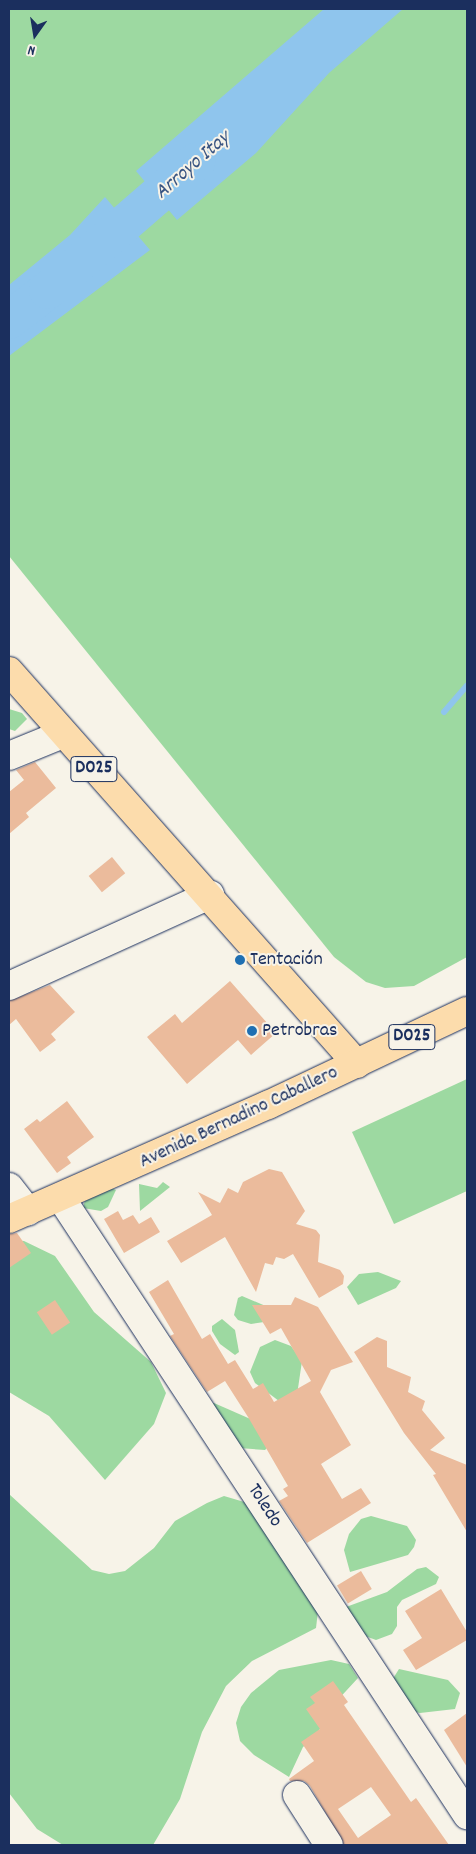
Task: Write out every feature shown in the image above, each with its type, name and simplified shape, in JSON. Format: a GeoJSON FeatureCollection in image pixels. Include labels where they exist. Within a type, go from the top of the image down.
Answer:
{"type":"FeatureCollection","features":[{"type":"Feature","properties":{"kind":"main road","name":"D025"},"geometry":{"type":"LineString","coordinates":[[9,671],[357,1064]]}},
{"type":"Feature","properties":{"kind":"main road","name":"Avenida Bernadino Caballero"},"geometry":{"type":"LineString","coordinates":[[18,1215],[61,1198],[357,1064],[467,1011]]}},
{"type":"Feature","properties":{"kind":"street"},"geometry":{"type":"LineString","coordinates":[[9,756],[63,734]]}},
{"type":"Feature","properties":{"kind":"street"},"geometry":{"type":"LineString","coordinates":[[9,986],[210,896]]}},
{"type":"Feature","properties":{"kind":"street"},"geometry":{"type":"LineString","coordinates":[[9,1188],[18,1215]]}},
{"type":"Feature","properties":{"kind":"street","name":"Toledo"},"geometry":{"type":"LineString","coordinates":[[61,1198],[467,1815]]}},
{"type":"Feature","properties":{"kind":"street"},"geometry":{"type":"LineString","coordinates":[[297,1795],[329,1845]]}},
{"type":"Feature","properties":{"kind":"green space"},"geometry":{"type":"Polygon","coordinates":[[[9,9],[467,9],[467,957],[414,986],[385,988],[366,982],[334,957],[9,556],[9,9]]]}},
{"type":"Feature","properties":{"kind":"green space"},"geometry":{"type":"Polygon","coordinates":[[[9,709],[22,713],[27,719],[15,731],[9,729],[9,709]]]}},
{"type":"Feature","properties":{"kind":"green space"},"geometry":{"type":"Polygon","coordinates":[[[467,1079],[467,1191],[394,1224],[352,1132],[467,1079]]]}},
{"type":"Feature","properties":{"kind":"green space"},"geometry":{"type":"Polygon","coordinates":[[[163,1182],[170,1187],[140,1211],[139,1184],[157,1188],[163,1182]]]}},
{"type":"Feature","properties":{"kind":"green space"},"geometry":{"type":"Polygon","coordinates":[[[108,1187],[116,1190],[108,1207],[101,1211],[83,1208],[85,1200],[108,1187]]]}},
{"type":"Feature","properties":{"kind":"green space"},"geometry":{"type":"Polygon","coordinates":[[[9,1240],[24,1241],[55,1256],[94,1312],[151,1362],[166,1393],[154,1424],[105,1480],[49,1416],[9,1392],[9,1240]]]}},
{"type":"Feature","properties":{"kind":"green space"},"geometry":{"type":"Polygon","coordinates":[[[378,1272],[401,1281],[396,1288],[358,1305],[347,1287],[359,1274],[378,1272]]]}},
{"type":"Feature","properties":{"kind":"green space"},"geometry":{"type":"Polygon","coordinates":[[[242,1296],[268,1307],[264,1322],[251,1324],[238,1320],[234,1315],[238,1298],[242,1296]]]}},
{"type":"Feature","properties":{"kind":"green space"},"geometry":{"type":"Polygon","coordinates":[[[222,1319],[235,1330],[239,1352],[235,1355],[220,1344],[212,1331],[212,1326],[222,1319]]]}},
{"type":"Feature","properties":{"kind":"green space"},"geometry":{"type":"Polygon","coordinates":[[[275,1340],[291,1346],[302,1361],[297,1395],[283,1404],[255,1383],[250,1372],[260,1347],[275,1340]]]}},
{"type":"Feature","properties":{"kind":"green space"},"geometry":{"type":"Polygon","coordinates":[[[214,1403],[255,1421],[271,1444],[265,1450],[225,1447],[206,1404],[214,1403]]]}},
{"type":"Feature","properties":{"kind":"green space"},"geometry":{"type":"Polygon","coordinates":[[[9,1494],[92,1570],[109,1574],[125,1571],[154,1548],[175,1521],[207,1503],[224,1496],[258,1506],[318,1611],[316,1628],[252,1661],[226,1686],[202,1732],[180,1799],[153,1845],[63,1845],[37,1829],[9,1793],[9,1494]]]}},
{"type":"Feature","properties":{"kind":"green space"},"geometry":{"type":"Polygon","coordinates":[[[371,1516],[407,1526],[416,1540],[414,1547],[408,1555],[350,1572],[344,1550],[349,1534],[361,1519],[371,1516]]]}},
{"type":"Feature","properties":{"kind":"green space"},"geometry":{"type":"Polygon","coordinates":[[[426,1567],[439,1577],[436,1584],[402,1600],[397,1607],[397,1626],[392,1634],[376,1640],[349,1630],[346,1607],[387,1592],[417,1569],[426,1567]]]}},
{"type":"Feature","properties":{"kind":"green space"},"geometry":{"type":"Polygon","coordinates":[[[331,1660],[349,1664],[358,1678],[334,1704],[317,1734],[303,1747],[289,1777],[254,1755],[240,1741],[236,1723],[241,1707],[251,1693],[279,1670],[331,1660]]]}},
{"type":"Feature","properties":{"kind":"green space"},"geometry":{"type":"Polygon","coordinates":[[[399,1669],[448,1680],[460,1693],[455,1709],[420,1713],[402,1709],[389,1685],[399,1669]]]}},
{"type":"Feature","properties":{"kind":"water"},"geometry":{"type":"Polygon","coordinates":[[[324,9],[403,9],[329,73],[256,153],[177,220],[136,171],[324,9]]]}},
{"type":"Feature","properties":{"kind":"water"},"geometry":{"type":"Polygon","coordinates":[[[105,197],[150,250],[9,356],[9,285],[70,235],[105,197]]]}},
{"type":"Feature","properties":{"kind":"building"},"geometry":{"type":"Polygon","coordinates":[[[35,762],[56,788],[26,813],[29,817],[9,834],[9,792],[24,780],[16,770],[35,762]]]}},
{"type":"Feature","properties":{"kind":"building"},"geometry":{"type":"Polygon","coordinates":[[[112,857],[125,873],[102,892],[89,876],[112,857]]]}},
{"type":"Feature","properties":{"kind":"building"},"geometry":{"type":"Polygon","coordinates":[[[230,981],[276,1033],[251,1055],[238,1040],[187,1084],[147,1037],[175,1014],[182,1023],[230,981]]]}},
{"type":"Feature","properties":{"kind":"building"},"geometry":{"type":"Polygon","coordinates":[[[50,985],[75,1012],[51,1034],[56,1040],[40,1052],[16,1019],[9,1025],[9,1001],[50,985]]]}},
{"type":"Feature","properties":{"kind":"building"},"geometry":{"type":"Polygon","coordinates":[[[67,1101],[94,1137],[67,1157],[71,1163],[57,1173],[24,1129],[37,1119],[40,1122],[67,1101]]]}},
{"type":"Feature","properties":{"kind":"building"},"geometry":{"type":"Polygon","coordinates":[[[269,1169],[282,1172],[305,1211],[296,1224],[316,1230],[320,1235],[318,1262],[340,1270],[344,1276],[343,1284],[319,1298],[293,1254],[284,1259],[276,1257],[273,1265],[265,1263],[256,1292],[225,1237],[181,1263],[167,1241],[212,1215],[198,1192],[220,1203],[228,1188],[238,1193],[243,1182],[269,1169]]]}},
{"type":"Feature","properties":{"kind":"building"},"geometry":{"type":"Polygon","coordinates":[[[118,1211],[123,1220],[133,1215],[139,1224],[151,1217],[160,1232],[124,1253],[104,1219],[118,1211]]]}},
{"type":"Feature","properties":{"kind":"building"},"geometry":{"type":"Polygon","coordinates":[[[17,1233],[31,1253],[9,1268],[9,1234],[17,1233]]]}},
{"type":"Feature","properties":{"kind":"building"},"geometry":{"type":"Polygon","coordinates":[[[168,1280],[202,1339],[210,1334],[228,1364],[235,1360],[253,1389],[263,1383],[274,1402],[311,1381],[281,1328],[270,1334],[252,1305],[291,1305],[295,1297],[318,1307],[353,1362],[331,1370],[320,1392],[351,1445],[321,1464],[342,1499],[361,1488],[371,1503],[307,1543],[279,1501],[288,1496],[283,1489],[288,1486],[225,1381],[207,1392],[170,1336],[174,1334],[149,1292],[168,1280]]]}},
{"type":"Feature","properties":{"kind":"building"},"geometry":{"type":"Polygon","coordinates":[[[55,1300],[70,1322],[52,1335],[37,1312],[55,1300]]]}},
{"type":"Feature","properties":{"kind":"building"},"geometry":{"type":"Polygon","coordinates":[[[377,1337],[387,1341],[387,1367],[411,1377],[408,1392],[425,1401],[422,1410],[445,1438],[430,1450],[467,1465],[467,1532],[433,1475],[436,1474],[404,1433],[354,1352],[377,1337]]]}},
{"type":"Feature","properties":{"kind":"building"},"geometry":{"type":"Polygon","coordinates":[[[361,1571],[372,1589],[348,1603],[337,1585],[361,1571]]]}},
{"type":"Feature","properties":{"kind":"building"},"geometry":{"type":"Polygon","coordinates":[[[441,1589],[467,1632],[467,1640],[416,1670],[403,1650],[422,1638],[405,1611],[441,1589]]]}},
{"type":"Feature","properties":{"kind":"building"},"geometry":{"type":"Polygon","coordinates":[[[333,1681],[348,1702],[344,1705],[411,1802],[416,1798],[449,1845],[344,1845],[310,1786],[304,1781],[290,1781],[289,1779],[314,1761],[301,1742],[320,1729],[306,1709],[315,1703],[310,1697],[333,1681]],[[371,1787],[338,1809],[358,1838],[391,1815],[371,1787]]]}},
{"type":"Feature","properties":{"kind":"building"},"geometry":{"type":"Polygon","coordinates":[[[467,1713],[467,1767],[444,1730],[467,1713]]]}},
{"type":"Feature","properties":{"kind":"waterway","name":"Arroyo Itay"},"geometry":{"type":"LineString","coordinates":[[9,320],[48,290],[196,162]]}},
{"type":"Feature","properties":{"kind":"waterway"},"geometry":{"type":"LineString","coordinates":[[444,712],[467,686]]}},
{"type":"Feature","properties":{"kind":"place","name":"Tentación"},"geometry":{"type":"Point","coordinates":[240,960]}},
{"type":"Feature","properties":{"kind":"place","name":"Petrobras"},"geometry":{"type":"Point","coordinates":[252,1031]}}]}
